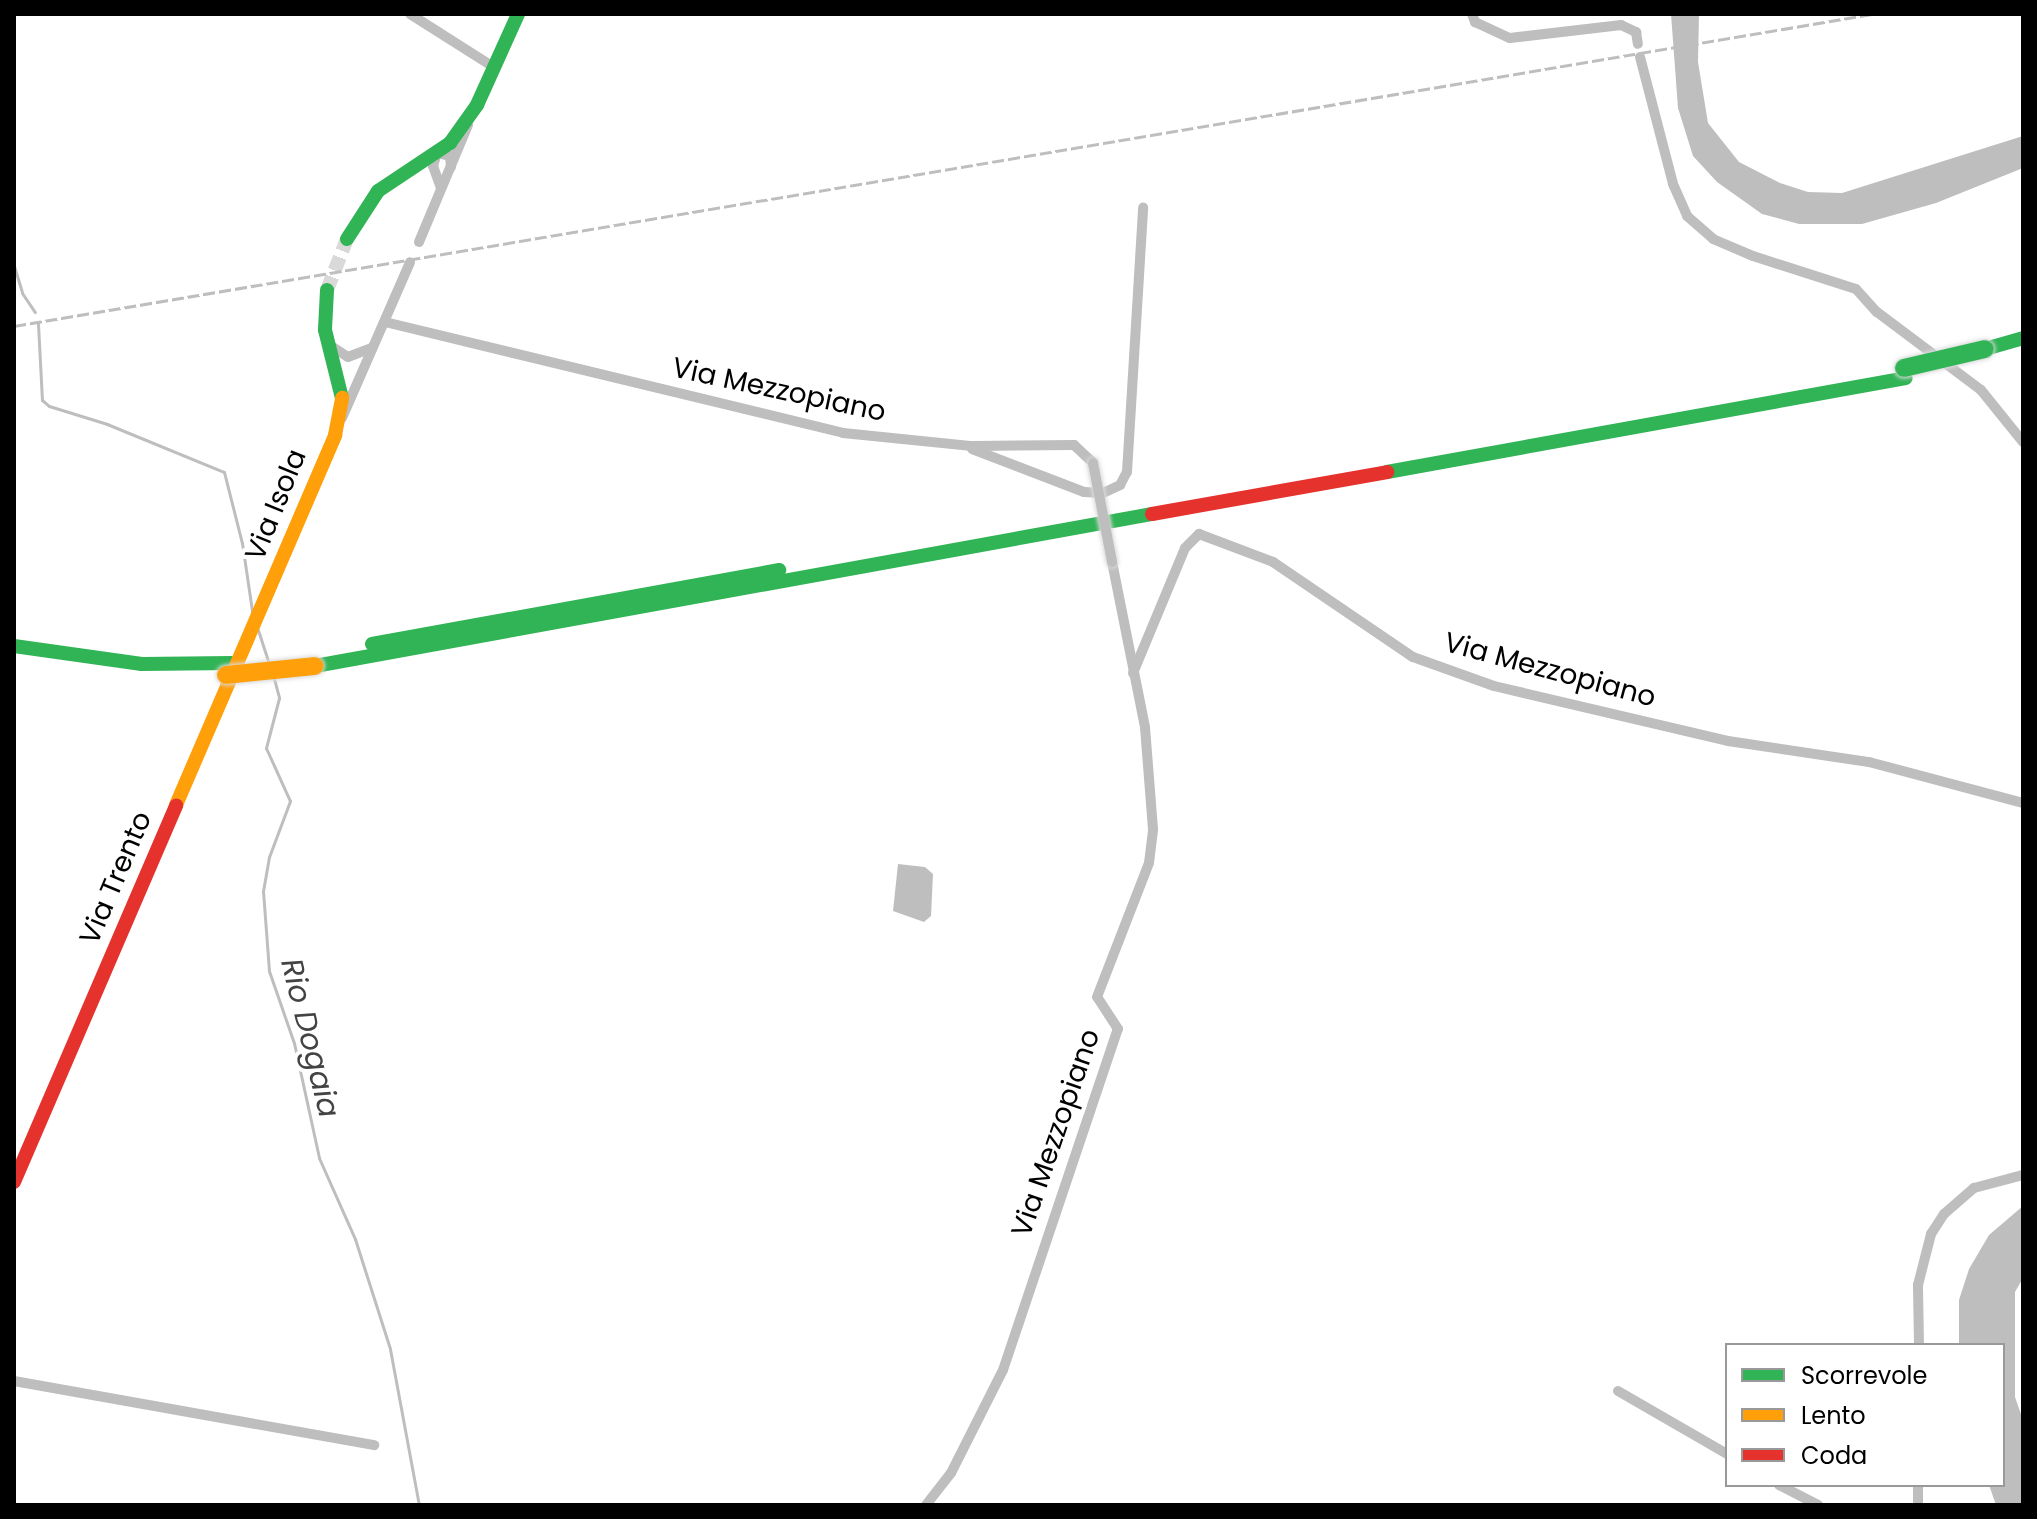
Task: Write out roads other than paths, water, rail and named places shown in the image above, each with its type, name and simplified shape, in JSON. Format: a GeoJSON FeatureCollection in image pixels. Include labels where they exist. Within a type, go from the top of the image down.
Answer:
{"type":"FeatureCollection","features":[{"type":"Feature","properties":{"kind":"main road"},"geometry":{"type":"LineString","coordinates":[[347,239],[365,204],[409,170],[442,167],[477,105],[518,14]]}},
{"type":"Feature","properties":{"kind":"main road","name":"Via Isola"},"geometry":{"type":"LineString","coordinates":[[265,604],[335,435],[343,393],[357,363],[330,344],[323,315],[327,290]]}},
{"type":"Feature","properties":{"kind":"main road"},"geometry":{"type":"LineString","coordinates":[[1986,354],[2023,338]]}},
{"type":"Feature","properties":{"kind":"main road"},"geometry":{"type":"LineString","coordinates":[[14,658],[134,674],[314,660],[1905,373],[1986,354],[2023,349]]}},
{"type":"Feature","properties":{"kind":"main road","name":"Via Trento"},"geometry":{"type":"LineString","coordinates":[[14,1182],[265,604]]}},
{"type":"Feature","properties":{"kind":"main road"},"geometry":{"type":"LineString","coordinates":[[14,646],[142,664],[229,669]]}},
{"type":"Feature","properties":{"kind":"street"},"geometry":{"type":"LineString","coordinates":[[410,14],[495,68]]}},
{"type":"Feature","properties":{"kind":"street"},"geometry":{"type":"LineString","coordinates":[[1472,14],[1475,22],[1510,38],[1621,25],[1636,32],[1638,44]]}},
{"type":"Feature","properties":{"kind":"street"},"geometry":{"type":"LineString","coordinates":[[1640,57],[1673,184],[1687,216],[1713,239],[1740,251],[1856,289],[1877,312],[1981,390],[2023,442]]}},
{"type":"Feature","properties":{"kind":"street"},"geometry":{"type":"LineString","coordinates":[[419,242],[441,190],[442,167]]}},
{"type":"Feature","properties":{"kind":"street"},"geometry":{"type":"LineString","coordinates":[[951,444],[1004,458],[1084,492],[1103,493],[1120,485],[1127,472],[1143,207]]}},
{"type":"Feature","properties":{"kind":"street"},"geometry":{"type":"LineString","coordinates":[[357,363],[374,347],[410,262]]}},
{"type":"Feature","properties":{"kind":"street","name":"Via Mezzopiano"},"geometry":{"type":"LineString","coordinates":[[385,322],[843,433],[951,444],[1074,445],[1093,463],[1149,754],[1153,845],[1097,997],[1118,1024],[1116,1040],[1056,1225],[1036,1260],[1003,1370],[965,1447],[926,1505]]}},
{"type":"Feature","properties":{"kind":"street","name":"Via Mezzopiano"},"geometry":{"type":"LineString","coordinates":[[1133,673],[1185,548],[1199,534],[1273,562],[1413,657],[1494,686],[1728,741],[1869,762],[2023,803]]}},
{"type":"Feature","properties":{"kind":"street"},"geometry":{"type":"LineString","coordinates":[[1919,1343],[1918,1285],[1931,1234],[1944,1214],[1974,1188],[2023,1175]]}},
{"type":"Feature","properties":{"kind":"street"},"geometry":{"type":"LineString","coordinates":[[14,1381],[374,1445]]}},
{"type":"Feature","properties":{"kind":"street"},"geometry":{"type":"LineString","coordinates":[[1618,1391],[1725,1453]]}},
{"type":"Feature","properties":{"kind":"street"},"geometry":{"type":"LineString","coordinates":[[1783,1487],[1818,1505]]}},
{"type":"Feature","properties":{"kind":"waterway","name":"Rio Dogaia"},"geometry":{"type":"LineString","coordinates":[[14,266],[22,293],[35,312]]}},
{"type":"Feature","properties":{"kind":"waterway","name":"Rio Dogaia"},"geometry":{"type":"LineString","coordinates":[[38,324],[42,400],[49,406],[107,424],[224,472],[242,543],[252,611]]}},
{"type":"Feature","properties":{"kind":"waterway","name":"Rio Dogaia"},"geometry":{"type":"LineString","coordinates":[[258,630],[269,664]]}},
{"type":"Feature","properties":{"kind":"waterway","name":"Rio Dogaia"},"geometry":{"type":"LineString","coordinates":[[273,675],[279,698],[266,748],[290,801],[269,857],[263,891],[269,971],[294,1043],[319,1158],[355,1239],[390,1349],[419,1505]]}},
{"type":"Feature","properties":{"kind":"tunnel"},"geometry":{"type":"LineString","coordinates":[[327,290],[347,239]]}},
{"type":"Feature","properties":{"kind":"railway"},"geometry":{"type":"LineString","coordinates":[[14,326],[1872,14]]}}]}
